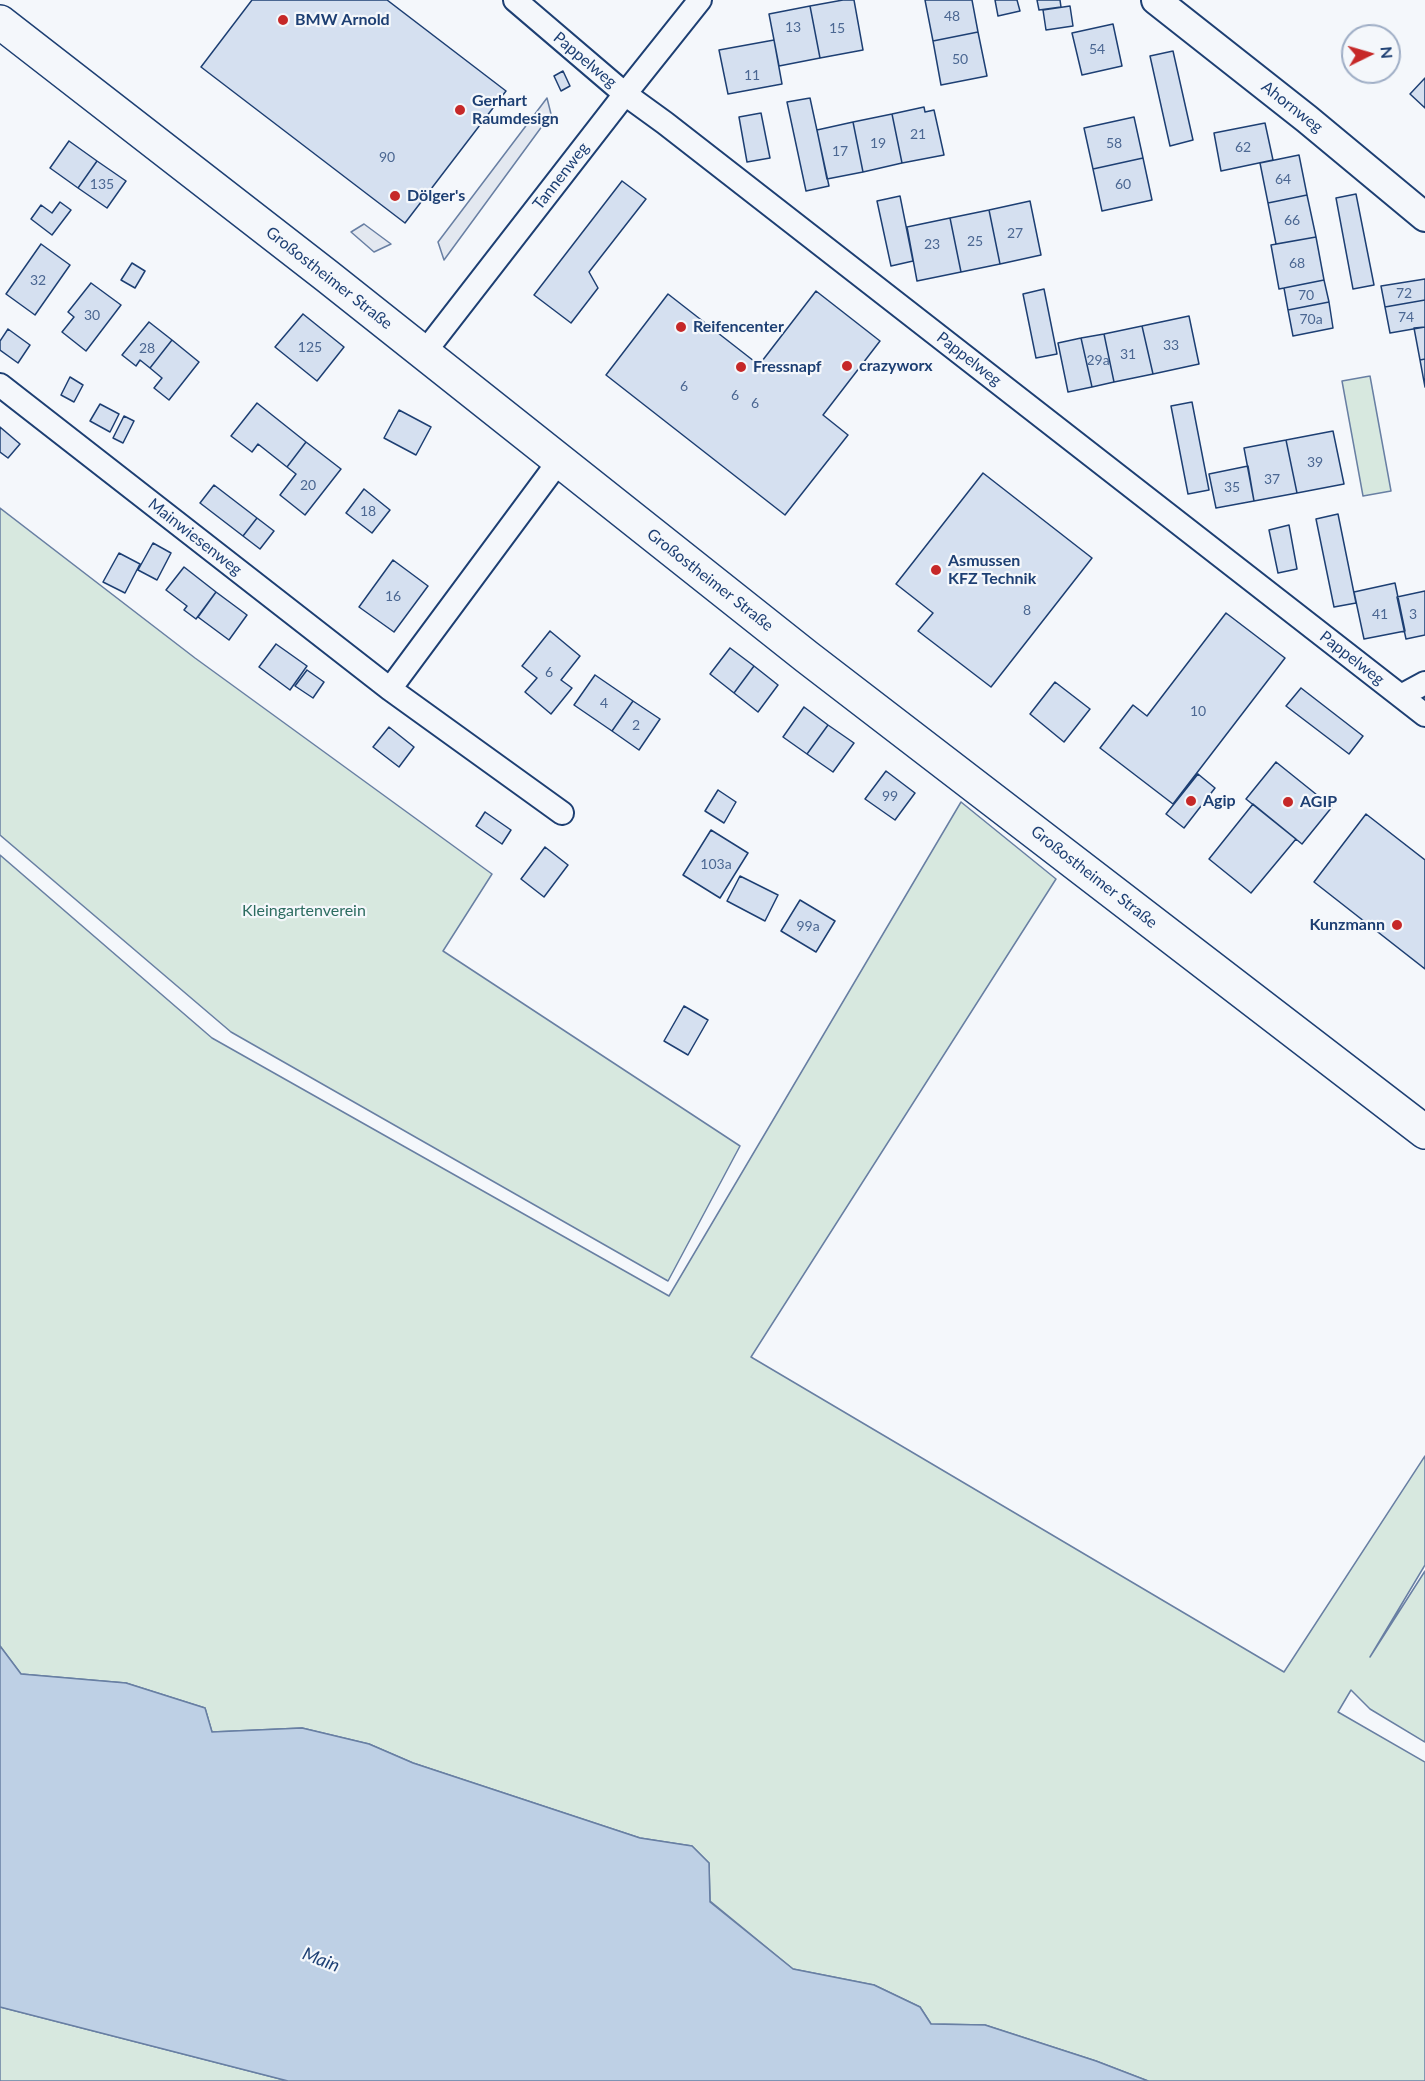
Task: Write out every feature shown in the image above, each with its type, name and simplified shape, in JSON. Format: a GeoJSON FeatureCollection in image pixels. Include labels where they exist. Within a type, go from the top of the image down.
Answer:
{"type":"FeatureCollection","features":[{"type":"Feature","properties":{"kind":"main road","name":"Großostheimer Straße"},"geometry":{"type":"LineString","coordinates":[[0,22],[424,353],[807,657],[1425,1132]]}},
{"type":"Feature","properties":{"kind":"street","name":"Pappelweg"},"geometry":{"type":"LineString","coordinates":[[515,0],[624,94],[665,123],[1425,715]]}},
{"type":"Feature","properties":{"kind":"street","name":"Tannenweg"},"geometry":{"type":"LineString","coordinates":[[424,353],[624,94],[700,0]]}},
{"type":"Feature","properties":{"kind":"street","name":"Ahornweg"},"geometry":{"type":"LineString","coordinates":[[1156,0],[1424,214]]}},
{"type":"Feature","properties":{"kind":"street","name":"Mainwiesenweg"},"geometry":{"type":"LineString","coordinates":[[0,385],[390,689],[562,813]]}},
{"type":"Feature","properties":{"kind":"street"},"geometry":{"type":"LineString","coordinates":[[390,689],[559,461]]}},
{"type":"Feature","properties":{"kind":"street"},"geometry":{"type":"LineString","coordinates":[[1401,696],[1425,683]]}},
{"type":"Feature","properties":{"kind":"green space"},"geometry":{"type":"Polygon","coordinates":[[[1370,376],[1391,491],[1363,496],[1342,381],[1370,376]]]}},
{"type":"Feature","properties":{"kind":"green space","name":"Kleingartenverein"},"geometry":{"type":"Polygon","coordinates":[[[0,508],[195,658],[492,874],[443,951],[740,1146],[668,1281],[231,1032],[0,835],[0,508]]]}},
{"type":"Feature","properties":{"kind":"green space"},"geometry":{"type":"Polygon","coordinates":[[[961,802],[1056,879],[751,1357],[1284,1672],[1425,1456],[1425,1565],[1370,1657],[1425,1571],[1425,1742],[1370,1709],[1351,1690],[1338,1712],[1425,1762],[1425,2081],[1148,2081],[1096,2061],[985,2025],[931,2024],[920,2007],[874,1985],[793,1969],[710,1901],[709,1863],[692,1846],[640,1838],[413,1763],[369,1744],[302,1728],[212,1732],[205,1708],[126,1683],[21,1674],[0,1646],[0,855],[212,1038],[669,1296],[961,802]]]}},
{"type":"Feature","properties":{"kind":"green space"},"geometry":{"type":"Polygon","coordinates":[[[0,2007],[288,2081],[0,2081],[0,2007]]]}},
{"type":"Feature","properties":{"kind":"shaded area"},"geometry":{"type":"Polygon","coordinates":[[[547,98],[551,114],[444,260],[438,242],[547,98]]]}},
{"type":"Feature","properties":{"kind":"shaded area"},"geometry":{"type":"Polygon","coordinates":[[[364,224],[391,244],[374,252],[351,232],[364,224]]]}},
{"type":"Feature","properties":{"kind":"water","name":"Main"},"geometry":{"type":"Polygon","coordinates":[[[0,1646],[21,1674],[126,1683],[205,1708],[212,1732],[302,1728],[369,1744],[413,1763],[640,1838],[692,1846],[709,1863],[710,1902],[793,1969],[874,1985],[920,2007],[931,2024],[985,2025],[1096,2061],[1148,2081],[288,2081],[0,2007],[0,1646]]]}},
{"type":"Feature","properties":{"kind":"building"},"geometry":{"type":"Polygon","coordinates":[[[252,0],[387,0],[506,91],[405,223],[201,67],[252,0]]]}},
{"type":"Feature","properties":{"kind":"building"},"geometry":{"type":"Polygon","coordinates":[[[854,0],[863,50],[820,58],[810,6],[854,0]]]}},
{"type":"Feature","properties":{"kind":"building"},"geometry":{"type":"Polygon","coordinates":[[[925,0],[972,0],[978,32],[933,41],[925,0]]]}},
{"type":"Feature","properties":{"kind":"building"},"geometry":{"type":"Polygon","coordinates":[[[995,0],[1017,0],[1020,11],[998,16],[995,0]]]}},
{"type":"Feature","properties":{"kind":"building"},"geometry":{"type":"Polygon","coordinates":[[[1037,0],[1060,0],[1061,7],[1039,10],[1037,0]]]}},
{"type":"Feature","properties":{"kind":"building"},"geometry":{"type":"Polygon","coordinates":[[[810,6],[820,58],[779,66],[769,14],[810,6]]]}},
{"type":"Feature","properties":{"kind":"building"},"geometry":{"type":"Polygon","coordinates":[[[1070,6],[1073,26],[1046,30],[1043,10],[1070,6]]]}},
{"type":"Feature","properties":{"kind":"building"},"geometry":{"type":"Polygon","coordinates":[[[1113,24],[1122,66],[1082,75],[1072,33],[1113,24]]]}},
{"type":"Feature","properties":{"kind":"building"},"geometry":{"type":"Polygon","coordinates":[[[978,32],[987,76],[941,85],[933,41],[978,32]]]}},
{"type":"Feature","properties":{"kind":"building"},"geometry":{"type":"Polygon","coordinates":[[[774,40],[782,84],[728,94],[719,50],[774,40]]]}},
{"type":"Feature","properties":{"kind":"building"},"geometry":{"type":"Polygon","coordinates":[[[1173,51],[1193,140],[1170,146],[1150,56],[1173,51]]]}},
{"type":"Feature","properties":{"kind":"building"},"geometry":{"type":"Polygon","coordinates":[[[563,71],[570,86],[561,91],[554,76],[563,71]]]}},
{"type":"Feature","properties":{"kind":"building"},"geometry":{"type":"Polygon","coordinates":[[[1425,78],[1425,108],[1410,94],[1425,78]]]}},
{"type":"Feature","properties":{"kind":"building"},"geometry":{"type":"Polygon","coordinates":[[[810,98],[829,186],[806,191],[787,102],[810,98]]]}},
{"type":"Feature","properties":{"kind":"building"},"geometry":{"type":"Polygon","coordinates":[[[924,107],[925,112],[934,110],[944,155],[902,163],[892,114],[924,107]]]}},
{"type":"Feature","properties":{"kind":"building"},"geometry":{"type":"Polygon","coordinates":[[[761,113],[770,158],[747,162],[739,117],[761,113]]]}},
{"type":"Feature","properties":{"kind":"building"},"geometry":{"type":"Polygon","coordinates":[[[892,114],[902,163],[863,172],[853,122],[892,114]]]}},
{"type":"Feature","properties":{"kind":"building"},"geometry":{"type":"Polygon","coordinates":[[[1134,117],[1143,158],[1093,169],[1084,128],[1134,117]]]}},
{"type":"Feature","properties":{"kind":"building"},"geometry":{"type":"Polygon","coordinates":[[[853,122],[863,172],[827,179],[817,130],[853,122]]]}},
{"type":"Feature","properties":{"kind":"building"},"geometry":{"type":"Polygon","coordinates":[[[1265,123],[1273,160],[1221,171],[1214,133],[1265,123]]]}},
{"type":"Feature","properties":{"kind":"building"},"geometry":{"type":"Polygon","coordinates":[[[69,141],[97,161],[78,188],[50,168],[69,141]]]}},
{"type":"Feature","properties":{"kind":"building"},"geometry":{"type":"Polygon","coordinates":[[[1299,155],[1307,195],[1268,203],[1260,163],[1299,155]]]}},
{"type":"Feature","properties":{"kind":"building"},"geometry":{"type":"Polygon","coordinates":[[[1143,158],[1152,200],[1102,211],[1093,169],[1143,158]]]}},
{"type":"Feature","properties":{"kind":"building"},"geometry":{"type":"Polygon","coordinates":[[[97,161],[126,181],[107,208],[78,188],[97,161]]]}},
{"type":"Feature","properties":{"kind":"building"},"geometry":{"type":"Polygon","coordinates":[[[622,181],[646,199],[589,272],[598,288],[571,323],[534,295],[622,181]]]}},
{"type":"Feature","properties":{"kind":"building"},"geometry":{"type":"Polygon","coordinates":[[[1356,194],[1374,285],[1353,289],[1336,198],[1356,194]]]}},
{"type":"Feature","properties":{"kind":"building"},"geometry":{"type":"Polygon","coordinates":[[[1307,195],[1316,237],[1276,244],[1268,203],[1307,195]]]}},
{"type":"Feature","properties":{"kind":"building"},"geometry":{"type":"Polygon","coordinates":[[[900,196],[913,261],[891,266],[877,201],[900,196]]]}},
{"type":"Feature","properties":{"kind":"building"},"geometry":{"type":"Polygon","coordinates":[[[1030,201],[1041,255],[1000,264],[989,210],[1030,201]]]}},
{"type":"Feature","properties":{"kind":"building"},"geometry":{"type":"Polygon","coordinates":[[[60,202],[71,210],[52,235],[31,219],[41,205],[52,213],[60,202]]]}},
{"type":"Feature","properties":{"kind":"building"},"geometry":{"type":"Polygon","coordinates":[[[989,210],[1000,264],[961,272],[950,218],[989,210]]]}},
{"type":"Feature","properties":{"kind":"building"},"geometry":{"type":"Polygon","coordinates":[[[950,218],[961,272],[917,281],[907,227],[950,218]]]}},
{"type":"Feature","properties":{"kind":"building"},"geometry":{"type":"Polygon","coordinates":[[[1316,237],[1324,280],[1279,289],[1271,245],[1316,237]]]}},
{"type":"Feature","properties":{"kind":"building"},"geometry":{"type":"Polygon","coordinates":[[[41,244],[70,265],[35,315],[6,294],[41,244]]]}},
{"type":"Feature","properties":{"kind":"building"},"geometry":{"type":"Polygon","coordinates":[[[132,263],[145,271],[135,288],[121,280],[132,263]]]}},
{"type":"Feature","properties":{"kind":"building"},"geometry":{"type":"Polygon","coordinates":[[[1425,279],[1425,300],[1385,307],[1381,286],[1425,279]]]}},
{"type":"Feature","properties":{"kind":"building"},"geometry":{"type":"Polygon","coordinates":[[[1324,280],[1329,302],[1288,310],[1284,288],[1324,280]]]}},
{"type":"Feature","properties":{"kind":"building"},"geometry":{"type":"Polygon","coordinates":[[[91,283],[121,305],[86,351],[62,332],[74,317],[68,312],[91,283]]]}},
{"type":"Feature","properties":{"kind":"building"},"geometry":{"type":"Polygon","coordinates":[[[1044,289],[1057,354],[1036,358],[1023,294],[1044,289]]]}},
{"type":"Feature","properties":{"kind":"building"},"geometry":{"type":"Polygon","coordinates":[[[816,291],[880,341],[823,415],[848,435],[785,515],[606,375],[668,294],[759,365],[816,291]]]}},
{"type":"Feature","properties":{"kind":"building"},"geometry":{"type":"Polygon","coordinates":[[[1425,300],[1425,327],[1390,333],[1385,307],[1425,300]]]}},
{"type":"Feature","properties":{"kind":"building"},"geometry":{"type":"Polygon","coordinates":[[[1329,302],[1333,328],[1293,336],[1288,310],[1329,302]]]}},
{"type":"Feature","properties":{"kind":"building"},"geometry":{"type":"Polygon","coordinates":[[[303,314],[344,347],[317,381],[275,347],[303,314]]]}},
{"type":"Feature","properties":{"kind":"building"},"geometry":{"type":"Polygon","coordinates":[[[1189,316],[1199,364],[1153,374],[1142,326],[1189,316]]]}},
{"type":"Feature","properties":{"kind":"building"},"geometry":{"type":"Polygon","coordinates":[[[149,322],[172,340],[150,368],[140,360],[136,366],[122,355],[149,322]]]}},
{"type":"Feature","properties":{"kind":"building"},"geometry":{"type":"Polygon","coordinates":[[[1142,326],[1153,374],[1114,382],[1104,334],[1142,326]]]}},
{"type":"Feature","properties":{"kind":"building"},"geometry":{"type":"Polygon","coordinates":[[[1425,327],[1425,359],[1420,360],[1414,328],[1425,327]]]}},
{"type":"Feature","properties":{"kind":"building"},"geometry":{"type":"Polygon","coordinates":[[[8,329],[30,345],[18,363],[0,350],[0,341],[8,329]]]}},
{"type":"Feature","properties":{"kind":"building"},"geometry":{"type":"Polygon","coordinates":[[[1104,334],[1114,382],[1092,387],[1081,338],[1104,334]]]}},
{"type":"Feature","properties":{"kind":"building"},"geometry":{"type":"Polygon","coordinates":[[[1081,338],[1092,387],[1068,392],[1058,343],[1081,338]]]}},
{"type":"Feature","properties":{"kind":"building"},"geometry":{"type":"Polygon","coordinates":[[[172,340],[199,362],[169,400],[154,388],[162,378],[150,368],[172,340]]]}},
{"type":"Feature","properties":{"kind":"building"},"geometry":{"type":"Polygon","coordinates":[[[1425,359],[1425,387],[1420,360],[1425,359]]]}},
{"type":"Feature","properties":{"kind":"building"},"geometry":{"type":"Polygon","coordinates":[[[70,377],[83,385],[74,402],[61,395],[70,377]]]}},
{"type":"Feature","properties":{"kind":"building"},"geometry":{"type":"Polygon","coordinates":[[[1192,402],[1209,490],[1188,494],[1171,406],[1192,402]]]}},
{"type":"Feature","properties":{"kind":"building"},"geometry":{"type":"Polygon","coordinates":[[[257,403],[306,442],[287,467],[258,444],[252,452],[231,436],[257,403]]]}},
{"type":"Feature","properties":{"kind":"building"},"geometry":{"type":"Polygon","coordinates":[[[100,404],[119,414],[110,432],[90,421],[100,404]]]}},
{"type":"Feature","properties":{"kind":"building"},"geometry":{"type":"Polygon","coordinates":[[[399,410],[431,427],[416,455],[384,438],[399,410]]]}},
{"type":"Feature","properties":{"kind":"building"},"geometry":{"type":"Polygon","coordinates":[[[124,416],[134,421],[123,443],[113,438],[124,416]]]}},
{"type":"Feature","properties":{"kind":"building"},"geometry":{"type":"Polygon","coordinates":[[[0,427],[20,444],[8,458],[0,452],[0,427]]]}},
{"type":"Feature","properties":{"kind":"building"},"geometry":{"type":"Polygon","coordinates":[[[1333,431],[1344,484],[1297,493],[1286,440],[1333,431]]]}},
{"type":"Feature","properties":{"kind":"building"},"geometry":{"type":"Polygon","coordinates":[[[1286,440],[1297,493],[1254,501],[1244,448],[1286,440]]]}},
{"type":"Feature","properties":{"kind":"building"},"geometry":{"type":"Polygon","coordinates":[[[306,442],[341,469],[305,515],[280,495],[296,474],[287,467],[306,442]]]}},
{"type":"Feature","properties":{"kind":"building"},"geometry":{"type":"Polygon","coordinates":[[[1248,466],[1254,501],[1216,508],[1209,474],[1248,466]]]}},
{"type":"Feature","properties":{"kind":"building"},"geometry":{"type":"Polygon","coordinates":[[[983,473],[1092,558],[991,687],[918,631],[933,613],[896,584],[983,473]]]}},
{"type":"Feature","properties":{"kind":"building"},"geometry":{"type":"Polygon","coordinates":[[[214,485],[257,518],[243,536],[200,503],[214,485]]]}},
{"type":"Feature","properties":{"kind":"building"},"geometry":{"type":"Polygon","coordinates":[[[364,489],[390,510],[372,533],[346,513],[364,489]]]}},
{"type":"Feature","properties":{"kind":"building"},"geometry":{"type":"Polygon","coordinates":[[[1338,514],[1356,603],[1334,607],[1316,519],[1338,514]]]}},
{"type":"Feature","properties":{"kind":"building"},"geometry":{"type":"Polygon","coordinates":[[[257,518],[274,531],[260,549],[243,536],[257,518]]]}},
{"type":"Feature","properties":{"kind":"building"},"geometry":{"type":"Polygon","coordinates":[[[1289,525],[1297,569],[1278,573],[1269,530],[1289,525]]]}},
{"type":"Feature","properties":{"kind":"building"},"geometry":{"type":"Polygon","coordinates":[[[153,543],[171,553],[157,580],[138,570],[153,543]]]}},
{"type":"Feature","properties":{"kind":"building"},"geometry":{"type":"Polygon","coordinates":[[[119,553],[140,564],[125,593],[103,582],[119,553]]]}},
{"type":"Feature","properties":{"kind":"building"},"geometry":{"type":"Polygon","coordinates":[[[393,560],[428,586],[394,632],[359,607],[393,560]]]}},
{"type":"Feature","properties":{"kind":"building"},"geometry":{"type":"Polygon","coordinates":[[[184,567],[216,592],[196,619],[184,610],[187,606],[166,590],[184,567]]]}},
{"type":"Feature","properties":{"kind":"building"},"geometry":{"type":"Polygon","coordinates":[[[1395,583],[1405,631],[1364,639],[1354,592],[1395,583]]]}},
{"type":"Feature","properties":{"kind":"building"},"geometry":{"type":"Polygon","coordinates":[[[1425,591],[1425,635],[1406,639],[1397,597],[1425,591]]]}},
{"type":"Feature","properties":{"kind":"building"},"geometry":{"type":"Polygon","coordinates":[[[216,592],[247,615],[229,640],[198,617],[216,592]]]}},
{"type":"Feature","properties":{"kind":"building"},"geometry":{"type":"Polygon","coordinates":[[[1226,613],[1285,658],[1173,804],[1100,748],[1133,705],[1147,716],[1226,613]]]}},
{"type":"Feature","properties":{"kind":"building"},"geometry":{"type":"Polygon","coordinates":[[[550,631],[580,656],[561,680],[572,688],[551,714],[525,692],[537,678],[522,666],[550,631]]]}},
{"type":"Feature","properties":{"kind":"building"},"geometry":{"type":"Polygon","coordinates":[[[276,644],[307,666],[290,690],[259,667],[276,644]]]}},
{"type":"Feature","properties":{"kind":"building"},"geometry":{"type":"Polygon","coordinates":[[[730,648],[754,666],[734,693],[710,674],[730,648]]]}},
{"type":"Feature","properties":{"kind":"building"},"geometry":{"type":"Polygon","coordinates":[[[754,666],[778,685],[758,712],[734,693],[754,666]]]}},
{"type":"Feature","properties":{"kind":"building"},"geometry":{"type":"Polygon","coordinates":[[[307,670],[324,682],[313,698],[295,686],[307,670]]]}},
{"type":"Feature","properties":{"kind":"building"},"geometry":{"type":"Polygon","coordinates":[[[595,675],[633,701],[612,731],[574,705],[595,675]]]}},
{"type":"Feature","properties":{"kind":"building"},"geometry":{"type":"Polygon","coordinates":[[[1055,682],[1090,709],[1064,742],[1030,714],[1055,682]]]}},
{"type":"Feature","properties":{"kind":"building"},"geometry":{"type":"Polygon","coordinates":[[[1301,688],[1363,736],[1349,754],[1286,706],[1301,688]]]}},
{"type":"Feature","properties":{"kind":"building"},"geometry":{"type":"Polygon","coordinates":[[[633,701],[660,719],[639,750],[612,731],[633,701]]]}},
{"type":"Feature","properties":{"kind":"building"},"geometry":{"type":"Polygon","coordinates":[[[804,707],[828,725],[807,754],[783,737],[804,707]]]}},
{"type":"Feature","properties":{"kind":"building"},"geometry":{"type":"Polygon","coordinates":[[[828,725],[854,743],[833,772],[807,754],[828,725]]]}},
{"type":"Feature","properties":{"kind":"building"},"geometry":{"type":"Polygon","coordinates":[[[389,727],[414,747],[399,767],[373,747],[389,727]]]}},
{"type":"Feature","properties":{"kind":"building","name":"AGIP"},"geometry":{"type":"Polygon","coordinates":[[[1276,762],[1332,807],[1302,844],[1246,799],[1276,762]]]}},
{"type":"Feature","properties":{"kind":"building"},"geometry":{"type":"Polygon","coordinates":[[[886,771],[915,793],[895,820],[865,799],[886,771]]]}},
{"type":"Feature","properties":{"kind":"building","name":"Agip"},"geometry":{"type":"Polygon","coordinates":[[[1198,774],[1215,788],[1184,828],[1166,814],[1198,774]]]}},
{"type":"Feature","properties":{"kind":"building"},"geometry":{"type":"Polygon","coordinates":[[[718,790],[736,802],[724,823],[705,811],[718,790]]]}},
{"type":"Feature","properties":{"kind":"building"},"geometry":{"type":"Polygon","coordinates":[[[1253,804],[1296,839],[1251,893],[1209,859],[1253,804]]]}},
{"type":"Feature","properties":{"kind":"building"},"geometry":{"type":"Polygon","coordinates":[[[485,812],[511,830],[502,844],[476,826],[485,812]]]}},
{"type":"Feature","properties":{"kind":"building","name":"Kunzmann"},"geometry":{"type":"Polygon","coordinates":[[[1366,814],[1425,860],[1425,969],[1314,882],[1366,814]]]}},
{"type":"Feature","properties":{"kind":"building"},"geometry":{"type":"Polygon","coordinates":[[[711,830],[748,853],[720,898],[683,875],[711,830]]]}},
{"type":"Feature","properties":{"kind":"building"},"geometry":{"type":"Polygon","coordinates":[[[545,847],[568,865],[544,897],[521,879],[545,847]]]}},
{"type":"Feature","properties":{"kind":"building"},"geometry":{"type":"Polygon","coordinates":[[[740,876],[778,895],[765,921],[727,901],[740,876]]]}},
{"type":"Feature","properties":{"kind":"building"},"geometry":{"type":"Polygon","coordinates":[[[800,900],[835,921],[816,952],[781,931],[800,900]]]}},
{"type":"Feature","properties":{"kind":"building"},"geometry":{"type":"Polygon","coordinates":[[[684,1006],[708,1020],[688,1055],[664,1041],[684,1006]]]}},
{"type":"Feature","properties":{"kind":"place","name":"BMW Arnold"},"geometry":{"type":"Point","coordinates":[283,20]}},
{"type":"Feature","properties":{"kind":"place","name":"Gerhart Raumdesign"},"geometry":{"type":"Point","coordinates":[460,110]}},
{"type":"Feature","properties":{"kind":"place","name":"Dölger's"},"geometry":{"type":"Point","coordinates":[395,196]}},
{"type":"Feature","properties":{"kind":"place","name":"Reifencenter"},"geometry":{"type":"Point","coordinates":[681,327]}},
{"type":"Feature","properties":{"kind":"place","name":"crazyworx"},"geometry":{"type":"Point","coordinates":[847,366]}},
{"type":"Feature","properties":{"kind":"place","name":"Fressnapf"},"geometry":{"type":"Point","coordinates":[741,367]}},
{"type":"Feature","properties":{"kind":"place","name":"Asmussen KFZ Technik"},"geometry":{"type":"Point","coordinates":[936,570]}},
{"type":"Feature","properties":{"kind":"place","name":"Agip"},"geometry":{"type":"Point","coordinates":[1191,801]}},
{"type":"Feature","properties":{"kind":"place","name":"AGIP"},"geometry":{"type":"Point","coordinates":[1288,802]}},
{"type":"Feature","properties":{"kind":"place","name":"Kunzmann"},"geometry":{"type":"Point","coordinates":[1397,925]}}]}
